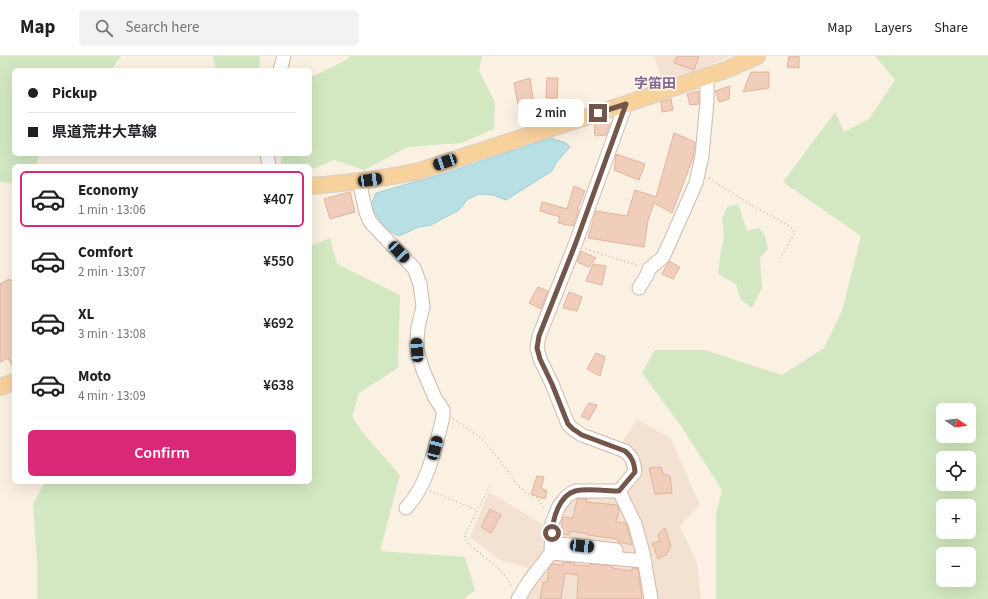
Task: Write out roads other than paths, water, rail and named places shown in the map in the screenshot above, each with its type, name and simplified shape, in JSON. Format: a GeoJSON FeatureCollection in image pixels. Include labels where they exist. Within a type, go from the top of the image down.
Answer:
{"type":"FeatureCollection","features":[{"type":"Feature","properties":{"kind":"main road"},"geometry":{"type":"LineString","coordinates":[[312,186],[359,182],[392,177],[419,170],[707,77],[757,56]]}},
{"type":"Feature","properties":{"kind":"main road"},"geometry":{"type":"LineString","coordinates":[[0,387],[12,382]]}},
{"type":"Feature","properties":{"kind":"street"},"geometry":{"type":"LineString","coordinates":[[281,68],[284,56]]}},
{"type":"Feature","properties":{"kind":"street"},"geometry":{"type":"LineString","coordinates":[[639,288],[647,275],[648,269],[662,257],[696,183],[704,140],[707,77]]}},
{"type":"Feature","properties":{"kind":"street"},"geometry":{"type":"LineString","coordinates":[[515,595],[530,580],[551,548],[554,520],[559,506],[567,496],[576,491],[619,491],[635,472],[633,461],[630,455],[625,451],[582,435],[568,424],[540,359],[537,348],[539,336],[575,245],[626,104]]}},
{"type":"Feature","properties":{"kind":"street"},"geometry":{"type":"LineString","coordinates":[[359,182],[366,212],[370,222],[414,268],[420,284],[422,307],[418,327],[417,350],[423,370],[435,398],[443,412],[435,448],[421,487],[406,508]]}},
{"type":"Feature","properties":{"kind":"street"},"geometry":{"type":"LineString","coordinates":[[0,382],[12,381]]}},
{"type":"Feature","properties":{"kind":"street"},"geometry":{"type":"LineString","coordinates":[[619,491],[635,524],[644,557],[651,599]]}},
{"type":"Feature","properties":{"kind":"street"},"geometry":{"type":"LineString","coordinates":[[551,548],[644,557]]}},
{"type":"Feature","properties":{"kind":"water"},"geometry":{"type":"Polygon","coordinates":[[[551,138],[566,143],[570,147],[556,163],[552,171],[506,200],[493,195],[479,194],[468,199],[459,210],[431,225],[419,227],[399,236],[394,234],[382,224],[371,205],[376,193],[446,173],[551,138]]]}},
{"type":"Feature","properties":{"kind":"district","name":"字笛田"},"geometry":{"type":"Point","coordinates":[655,83]}}]}
